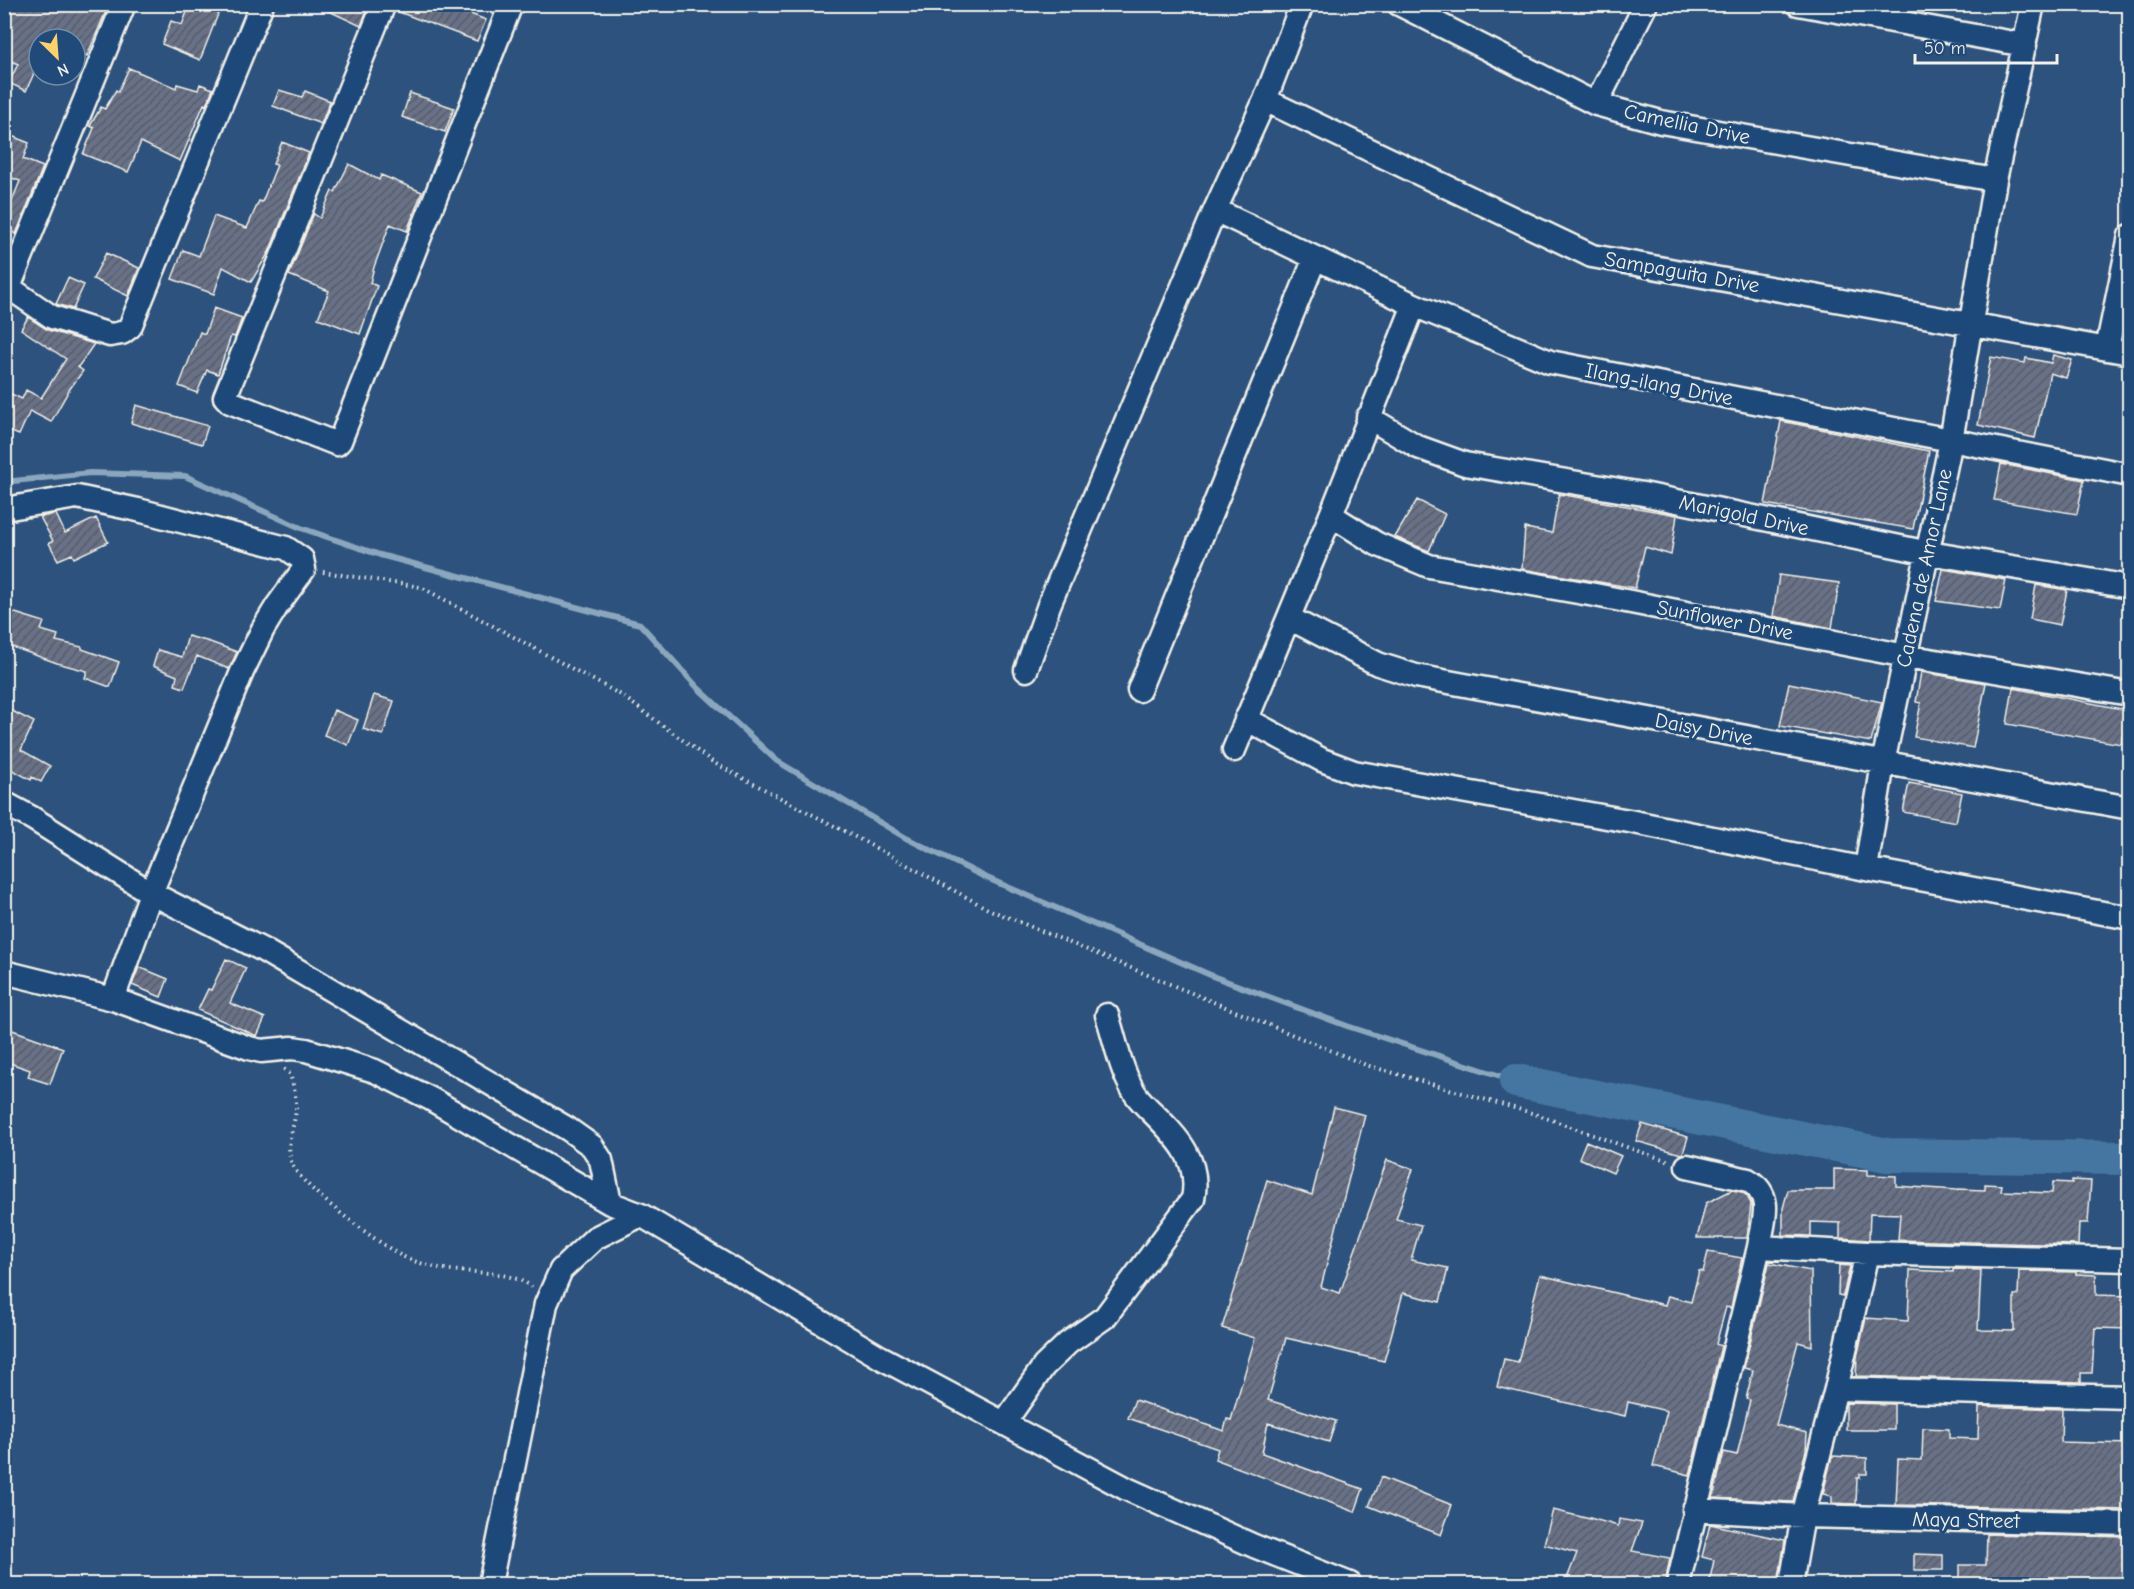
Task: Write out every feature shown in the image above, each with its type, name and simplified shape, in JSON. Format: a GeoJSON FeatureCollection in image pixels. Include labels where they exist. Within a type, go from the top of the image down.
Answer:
{"type":"FeatureCollection","features":[{"type":"Feature","properties":{"kind":"street"},"geometry":{"type":"LineString","coordinates":[[124,4],[7,285],[52,317],[110,335],[122,333],[130,327],[261,4]]}},
{"type":"Feature","properties":{"kind":"street"},"geometry":{"type":"LineString","coordinates":[[384,4],[225,397],[230,402],[337,444],[345,430],[510,4]]}},
{"type":"Feature","properties":{"kind":"street"},"geometry":{"type":"LineString","coordinates":[[1026,670],[1049,605],[1215,210],[1265,100],[1302,4]]}},
{"type":"Feature","properties":{"kind":"street","name":"Camellia Drive"},"geometry":{"type":"LineString","coordinates":[[1399,4],[1596,104],[1661,122],[1995,180]]}},
{"type":"Feature","properties":{"kind":"street"},"geometry":{"type":"LineString","coordinates":[[1596,104],[1646,4]]}},
{"type":"Feature","properties":{"kind":"street"},"geometry":{"type":"LineString","coordinates":[[1798,4],[1862,10],[2025,45]]}},
{"type":"Feature","properties":{"kind":"street","name":"Cadena de Amor Lane"},"geometry":{"type":"LineString","coordinates":[[1866,869],[1883,763],[1951,441],[1995,180],[2033,4]]}},
{"type":"Feature","properties":{"kind":"street","name":"Sampaguita Drive"},"geometry":{"type":"LineString","coordinates":[[1265,100],[1592,256],[2130,353]]}},
{"type":"Feature","properties":{"kind":"street","name":"Ilang-ilang Drive"},"geometry":{"type":"LineString","coordinates":[[1215,210],[1414,305],[1550,362],[2130,475]]}},
{"type":"Feature","properties":{"kind":"street"},"geometry":{"type":"LineString","coordinates":[[2107,349],[2130,236]]}},
{"type":"Feature","properties":{"kind":"street"},"geometry":{"type":"LineString","coordinates":[[1139,690],[1315,258]]}},
{"type":"Feature","properties":{"kind":"street"},"geometry":{"type":"LineString","coordinates":[[1234,750],[1331,515],[1414,305]]}},
{"type":"Feature","properties":{"kind":"street","name":"Marigold Drive"},"geometry":{"type":"LineString","coordinates":[[1368,417],[1418,447],[1465,464],[1643,494],[1929,553],[2130,588]]}},
{"type":"Feature","properties":{"kind":"street"},"geometry":{"type":"LineString","coordinates":[[4,509],[77,497],[286,548],[302,558],[304,569],[263,629],[242,672],[151,893],[113,999]]}},
{"type":"Feature","properties":{"kind":"street","name":"Sunflower Drive"},"geometry":{"type":"LineString","coordinates":[[1331,515],[1377,544],[1429,567],[1595,594],[1906,656],[2130,694]]}},
{"type":"Feature","properties":{"kind":"street","name":"Daisy Drive"},"geometry":{"type":"LineString","coordinates":[[1289,618],[1378,664],[1416,676],[2130,808]]}},
{"type":"Feature","properties":{"kind":"street"},"geometry":{"type":"LineString","coordinates":[[1246,719],[1322,760],[1354,772],[1629,821],[1866,869],[2130,918]]}},
{"type":"Feature","properties":{"kind":"street"},"geometry":{"type":"LineString","coordinates":[[4,803],[32,818],[151,893],[263,950],[568,1129],[592,1146],[601,1160],[610,1203]]}},
{"type":"Feature","properties":{"kind":"street"},"geometry":{"type":"LineString","coordinates":[[4,972],[113,999],[249,1048],[261,1051],[292,1048],[306,1050],[375,1071],[431,1099],[610,1203],[641,1215],[880,1357],[1127,1489],[1254,1546],[1350,1584]]}},
{"type":"Feature","properties":{"kind":"street"},"geometry":{"type":"LineString","coordinates":[[1004,1423],[1044,1366],[1068,1343],[1105,1317],[1193,1199],[1196,1184],[1190,1156],[1139,1100],[1132,1089],[1107,1015]]}},
{"type":"Feature","properties":{"kind":"street"},"geometry":{"type":"LineString","coordinates":[[1678,1584],[1759,1247],[1766,1204],[1764,1194],[1748,1180],[1688,1166]]}},
{"type":"Feature","properties":{"kind":"street"},"geometry":{"type":"LineString","coordinates":[[490,1584],[546,1304],[561,1270],[595,1238],[641,1215]]}},
{"type":"Feature","properties":{"kind":"street"},"geometry":{"type":"LineString","coordinates":[[1759,1247],[1867,1253],[2130,1260]]}},
{"type":"Feature","properties":{"kind":"street"},"geometry":{"type":"LineString","coordinates":[[1791,1584],[1803,1516],[1836,1389],[1867,1253]]}},
{"type":"Feature","properties":{"kind":"street"},"geometry":{"type":"LineString","coordinates":[[1836,1389],[2130,1397]]}},
{"type":"Feature","properties":{"kind":"street","name":"Maya Street"},"geometry":{"type":"LineString","coordinates":[[1694,1510],[1803,1516],[2130,1524]]}},
{"type":"Feature","properties":{"kind":"path"},"geometry":{"type":"LineString","coordinates":[[304,569],[421,587],[621,695],[714,763],[988,909],[1366,1065],[1535,1114],[1646,1154],[1688,1166]]}},
{"type":"Feature","properties":{"kind":"path"},"geometry":{"type":"LineString","coordinates":[[261,1051],[290,1074],[296,1107],[288,1139],[292,1165],[311,1187],[348,1220],[402,1256],[439,1268],[522,1280],[537,1291],[546,1304]]}},
{"type":"Feature","properties":{"kind":"building"},"geometry":{"type":"Polygon","coordinates":[[[4,4],[109,4],[87,56],[87,27],[27,27],[26,91],[9,83],[18,64],[4,58],[4,4]]]}},
{"type":"Feature","properties":{"kind":"building"},"geometry":{"type":"Polygon","coordinates":[[[190,4],[222,4],[200,60],[162,44],[171,21],[182,25],[190,4]]]}},
{"type":"Feature","properties":{"kind":"building"},"geometry":{"type":"Polygon","coordinates":[[[314,4],[369,4],[361,26],[314,4]]]}},
{"type":"Feature","properties":{"kind":"building"},"geometry":{"type":"Polygon","coordinates":[[[397,4],[445,4],[486,20],[477,41],[396,11],[397,4]]]}},
{"type":"Feature","properties":{"kind":"building"},"geometry":{"type":"Polygon","coordinates":[[[129,68],[176,88],[177,84],[198,90],[200,84],[213,89],[206,105],[204,104],[180,161],[141,142],[128,172],[83,154],[94,128],[90,126],[101,107],[105,109],[116,90],[118,92],[129,68]]]}},
{"type":"Feature","properties":{"kind":"building"},"geometry":{"type":"Polygon","coordinates":[[[279,90],[302,97],[305,91],[330,101],[321,124],[273,106],[279,90]]]}},
{"type":"Feature","properties":{"kind":"building"},"geometry":{"type":"Polygon","coordinates":[[[410,93],[454,108],[445,132],[402,117],[410,93]]]}},
{"type":"Feature","properties":{"kind":"building"},"geometry":{"type":"Polygon","coordinates":[[[9,135],[29,143],[23,159],[43,167],[16,234],[4,228],[4,209],[8,211],[20,181],[4,175],[4,149],[9,135]]]}},
{"type":"Feature","properties":{"kind":"building"},"geometry":{"type":"Polygon","coordinates":[[[282,142],[309,153],[269,252],[251,282],[223,267],[214,294],[172,279],[183,250],[199,256],[214,216],[247,228],[259,201],[262,202],[277,165],[273,164],[282,142]]]}},
{"type":"Feature","properties":{"kind":"building"},"geometry":{"type":"Polygon","coordinates":[[[349,164],[379,180],[381,175],[422,192],[407,231],[390,224],[374,267],[370,283],[377,286],[360,334],[318,318],[329,291],[289,275],[314,214],[320,218],[332,191],[335,192],[349,164]]]}},
{"type":"Feature","properties":{"kind":"building"},"geometry":{"type":"Polygon","coordinates":[[[106,253],[139,268],[128,296],[93,279],[106,253]]]}},
{"type":"Feature","properties":{"kind":"building"},"geometry":{"type":"Polygon","coordinates":[[[68,278],[84,285],[73,309],[56,304],[68,278]]]}},
{"type":"Feature","properties":{"kind":"building"},"geometry":{"type":"Polygon","coordinates":[[[214,308],[242,318],[235,337],[231,336],[218,374],[207,370],[197,393],[179,386],[200,332],[205,334],[214,308]]]}},
{"type":"Feature","properties":{"kind":"building"},"geometry":{"type":"Polygon","coordinates":[[[28,317],[48,330],[94,344],[78,367],[83,371],[51,422],[30,411],[19,435],[4,429],[4,403],[9,393],[22,399],[26,390],[41,398],[66,359],[21,329],[28,317]]]}},
{"type":"Feature","properties":{"kind":"building"},"geometry":{"type":"Polygon","coordinates":[[[2053,355],[2072,360],[2066,378],[2050,373],[2035,438],[1978,425],[1991,357],[2025,363],[2026,358],[2051,363],[2053,355]]]}},
{"type":"Feature","properties":{"kind":"building"},"geometry":{"type":"Polygon","coordinates":[[[136,405],[208,426],[202,444],[131,423],[136,405]]]}},
{"type":"Feature","properties":{"kind":"building"},"geometry":{"type":"Polygon","coordinates":[[[1781,421],[1929,451],[1913,529],[1765,504],[1781,421]]]}},
{"type":"Feature","properties":{"kind":"building"},"geometry":{"type":"Polygon","coordinates":[[[2001,464],[2084,480],[2077,514],[1994,500],[2001,464]]]}},
{"type":"Feature","properties":{"kind":"building"},"geometry":{"type":"Polygon","coordinates":[[[1559,494],[1677,515],[1671,555],[1645,547],[1635,588],[1522,569],[1525,528],[1552,533],[1559,494]]]}},
{"type":"Feature","properties":{"kind":"building"},"geometry":{"type":"Polygon","coordinates":[[[1417,500],[1445,514],[1429,551],[1395,537],[1417,500]]]}},
{"type":"Feature","properties":{"kind":"building"},"geometry":{"type":"Polygon","coordinates":[[[56,514],[65,533],[96,518],[108,542],[74,558],[72,554],[58,560],[49,543],[53,541],[40,517],[56,514]]]}},
{"type":"Feature","properties":{"kind":"building"},"geometry":{"type":"Polygon","coordinates":[[[1943,569],[2006,580],[2000,610],[1936,601],[1943,569]]]}},
{"type":"Feature","properties":{"kind":"building"},"geometry":{"type":"Polygon","coordinates":[[[1779,575],[1839,583],[1832,628],[1773,616],[1779,575]]]}},
{"type":"Feature","properties":{"kind":"building"},"geometry":{"type":"Polygon","coordinates":[[[2036,585],[2067,590],[2060,625],[2030,619],[2036,585]]]}},
{"type":"Feature","properties":{"kind":"building"},"geometry":{"type":"Polygon","coordinates":[[[12,612],[44,622],[41,630],[58,635],[56,641],[82,647],[82,649],[119,662],[110,687],[85,678],[87,671],[4,644],[4,634],[12,612]]]}},
{"type":"Feature","properties":{"kind":"building"},"geometry":{"type":"Polygon","coordinates":[[[188,636],[237,652],[229,669],[197,656],[184,688],[175,685],[177,676],[153,666],[158,650],[182,657],[188,636]]]}},
{"type":"Feature","properties":{"kind":"building"},"geometry":{"type":"Polygon","coordinates":[[[1921,672],[1986,683],[1973,748],[1914,737],[1921,703],[1916,702],[1921,672]]]}},
{"type":"Feature","properties":{"kind":"building"},"geometry":{"type":"Polygon","coordinates":[[[1789,683],[1882,702],[1871,742],[1780,726],[1789,683]]]}},
{"type":"Feature","properties":{"kind":"building"},"geometry":{"type":"Polygon","coordinates":[[[2013,688],[2127,710],[2121,744],[2007,724],[2013,688]]]}},
{"type":"Feature","properties":{"kind":"building"},"geometry":{"type":"Polygon","coordinates":[[[374,695],[394,701],[383,735],[363,729],[374,695]]]}},
{"type":"Feature","properties":{"kind":"building"},"geometry":{"type":"Polygon","coordinates":[[[4,707],[34,722],[21,750],[50,766],[41,782],[32,777],[31,780],[11,769],[4,782],[4,707]]]}},
{"type":"Feature","properties":{"kind":"building"},"geometry":{"type":"Polygon","coordinates":[[[334,710],[358,720],[348,745],[324,735],[334,710]]]}},
{"type":"Feature","properties":{"kind":"building"},"geometry":{"type":"Polygon","coordinates":[[[1909,783],[1962,793],[1956,822],[1903,812],[1909,783]]]}},
{"type":"Feature","properties":{"kind":"building"},"geometry":{"type":"Polygon","coordinates":[[[226,959],[246,968],[230,1003],[265,1018],[257,1036],[198,1010],[226,959]]]}},
{"type":"Feature","properties":{"kind":"building"},"geometry":{"type":"Polygon","coordinates":[[[139,967],[168,979],[161,997],[132,985],[139,967]]]}},
{"type":"Feature","properties":{"kind":"building"},"geometry":{"type":"Polygon","coordinates":[[[4,1027],[63,1048],[50,1084],[28,1077],[30,1070],[4,1061],[4,1027]]]}},
{"type":"Feature","properties":{"kind":"building"},"geometry":{"type":"Polygon","coordinates":[[[1334,1107],[1365,1115],[1321,1287],[1340,1293],[1387,1160],[1413,1169],[1396,1219],[1421,1225],[1411,1260],[1448,1268],[1440,1302],[1403,1293],[1384,1361],[1286,1338],[1268,1400],[1336,1421],[1329,1442],[1268,1423],[1262,1453],[1363,1489],[1355,1512],[1215,1459],[1218,1449],[1128,1418],[1135,1400],[1224,1431],[1227,1419],[1231,1420],[1255,1338],[1222,1328],[1267,1180],[1312,1195],[1334,1107]]]}},
{"type":"Feature","properties":{"kind":"building"},"geometry":{"type":"Polygon","coordinates":[[[1642,1124],[1688,1137],[1683,1153],[1636,1141],[1642,1124]]]}},
{"type":"Feature","properties":{"kind":"building"},"geometry":{"type":"Polygon","coordinates":[[[1586,1141],[1621,1156],[1613,1173],[1579,1158],[1586,1141]]]}},
{"type":"Feature","properties":{"kind":"building"},"geometry":{"type":"Polygon","coordinates":[[[1834,1169],[1868,1170],[1868,1175],[1896,1176],[1896,1186],[1957,1190],[1985,1190],[1985,1184],[2002,1185],[2001,1191],[2052,1193],[2053,1182],[2091,1181],[2088,1223],[2079,1223],[2078,1245],[1898,1240],[1900,1214],[1870,1213],[1869,1240],[1840,1238],[1840,1223],[1811,1222],[1811,1236],[1783,1235],[1783,1208],[1788,1190],[1834,1190],[1834,1169]]]}},
{"type":"Feature","properties":{"kind":"building"},"geometry":{"type":"Polygon","coordinates":[[[1732,1190],[1742,1192],[1751,1204],[1747,1238],[1697,1238],[1706,1203],[1732,1190]]]}},
{"type":"Feature","properties":{"kind":"building"},"geometry":{"type":"Polygon","coordinates":[[[1708,1252],[1742,1258],[1731,1308],[1726,1307],[1716,1344],[1721,1346],[1690,1475],[1653,1466],[1667,1411],[1628,1402],[1625,1416],[1497,1387],[1504,1359],[1518,1362],[1540,1275],[1665,1305],[1668,1296],[1691,1302],[1699,1271],[1703,1272],[1708,1252]]]}},
{"type":"Feature","properties":{"kind":"building"},"geometry":{"type":"Polygon","coordinates":[[[1769,1263],[1811,1271],[1812,1346],[1798,1342],[1776,1425],[1807,1433],[1806,1450],[1793,1502],[1713,1498],[1724,1452],[1737,1455],[1750,1400],[1746,1399],[1753,1370],[1744,1368],[1769,1263]]]}},
{"type":"Feature","properties":{"kind":"building"},"geometry":{"type":"Polygon","coordinates":[[[1839,1265],[1850,1266],[1843,1296],[1838,1295],[1839,1265]]]}},
{"type":"Feature","properties":{"kind":"building"},"geometry":{"type":"Polygon","coordinates":[[[1953,1269],[1981,1270],[1978,1329],[2014,1330],[2014,1295],[2018,1295],[2019,1271],[2076,1272],[2076,1274],[2096,1275],[2096,1295],[2130,1296],[2130,1329],[2095,1328],[2092,1373],[2081,1373],[2081,1382],[1856,1376],[1857,1357],[1866,1318],[1908,1321],[1910,1270],[1953,1272],[1953,1269]]]}},
{"type":"Feature","properties":{"kind":"building"},"geometry":{"type":"Polygon","coordinates":[[[1846,1403],[1894,1404],[1894,1430],[1846,1430],[1846,1403]]]}},
{"type":"Feature","properties":{"kind":"building"},"geometry":{"type":"Polygon","coordinates":[[[1979,1406],[2062,1409],[2061,1442],[2130,1444],[2130,1510],[1896,1505],[1898,1459],[1922,1460],[1923,1428],[1949,1429],[1949,1438],[1978,1439],[1979,1406]]]}},
{"type":"Feature","properties":{"kind":"building"},"geometry":{"type":"Polygon","coordinates":[[[1832,1456],[1867,1458],[1867,1474],[1860,1474],[1860,1478],[1857,1478],[1856,1504],[1832,1503],[1832,1496],[1823,1494],[1832,1456]]]}},
{"type":"Feature","properties":{"kind":"building"},"geometry":{"type":"Polygon","coordinates":[[[1381,1477],[1452,1505],[1441,1535],[1369,1506],[1381,1477]]]}},
{"type":"Feature","properties":{"kind":"building"},"geometry":{"type":"Polygon","coordinates":[[[1553,1510],[1618,1526],[1619,1519],[1642,1523],[1632,1551],[1670,1558],[1665,1584],[1576,1584],[1566,1581],[1577,1553],[1544,1544],[1553,1510]]]}},
{"type":"Feature","properties":{"kind":"building"},"geometry":{"type":"Polygon","coordinates":[[[1710,1524],[1785,1540],[1778,1584],[1709,1584],[1714,1560],[1702,1557],[1710,1524]]]}},
{"type":"Feature","properties":{"kind":"building"},"geometry":{"type":"Polygon","coordinates":[[[1987,1534],[2130,1537],[2130,1584],[2034,1584],[2034,1578],[2000,1577],[1999,1584],[1960,1584],[1960,1565],[1986,1565],[1987,1534]]]}},
{"type":"Feature","properties":{"kind":"building"},"geometry":{"type":"Polygon","coordinates":[[[1914,1554],[1943,1555],[1943,1570],[1914,1570],[1914,1554]]]}},
{"type":"Feature","properties":{"kind":"waterway"},"geometry":{"type":"LineString","coordinates":[[4,482],[90,473],[185,476],[301,528],[380,555],[640,624],[698,688],[777,761],[906,838],[987,878],[1215,977],[1347,1026],[1516,1081]]}},
{"type":"Feature","properties":{"kind":"waterway"},"geometry":{"type":"LineString","coordinates":[[1516,1081],[1887,1155],[2130,1158]]}}]}
